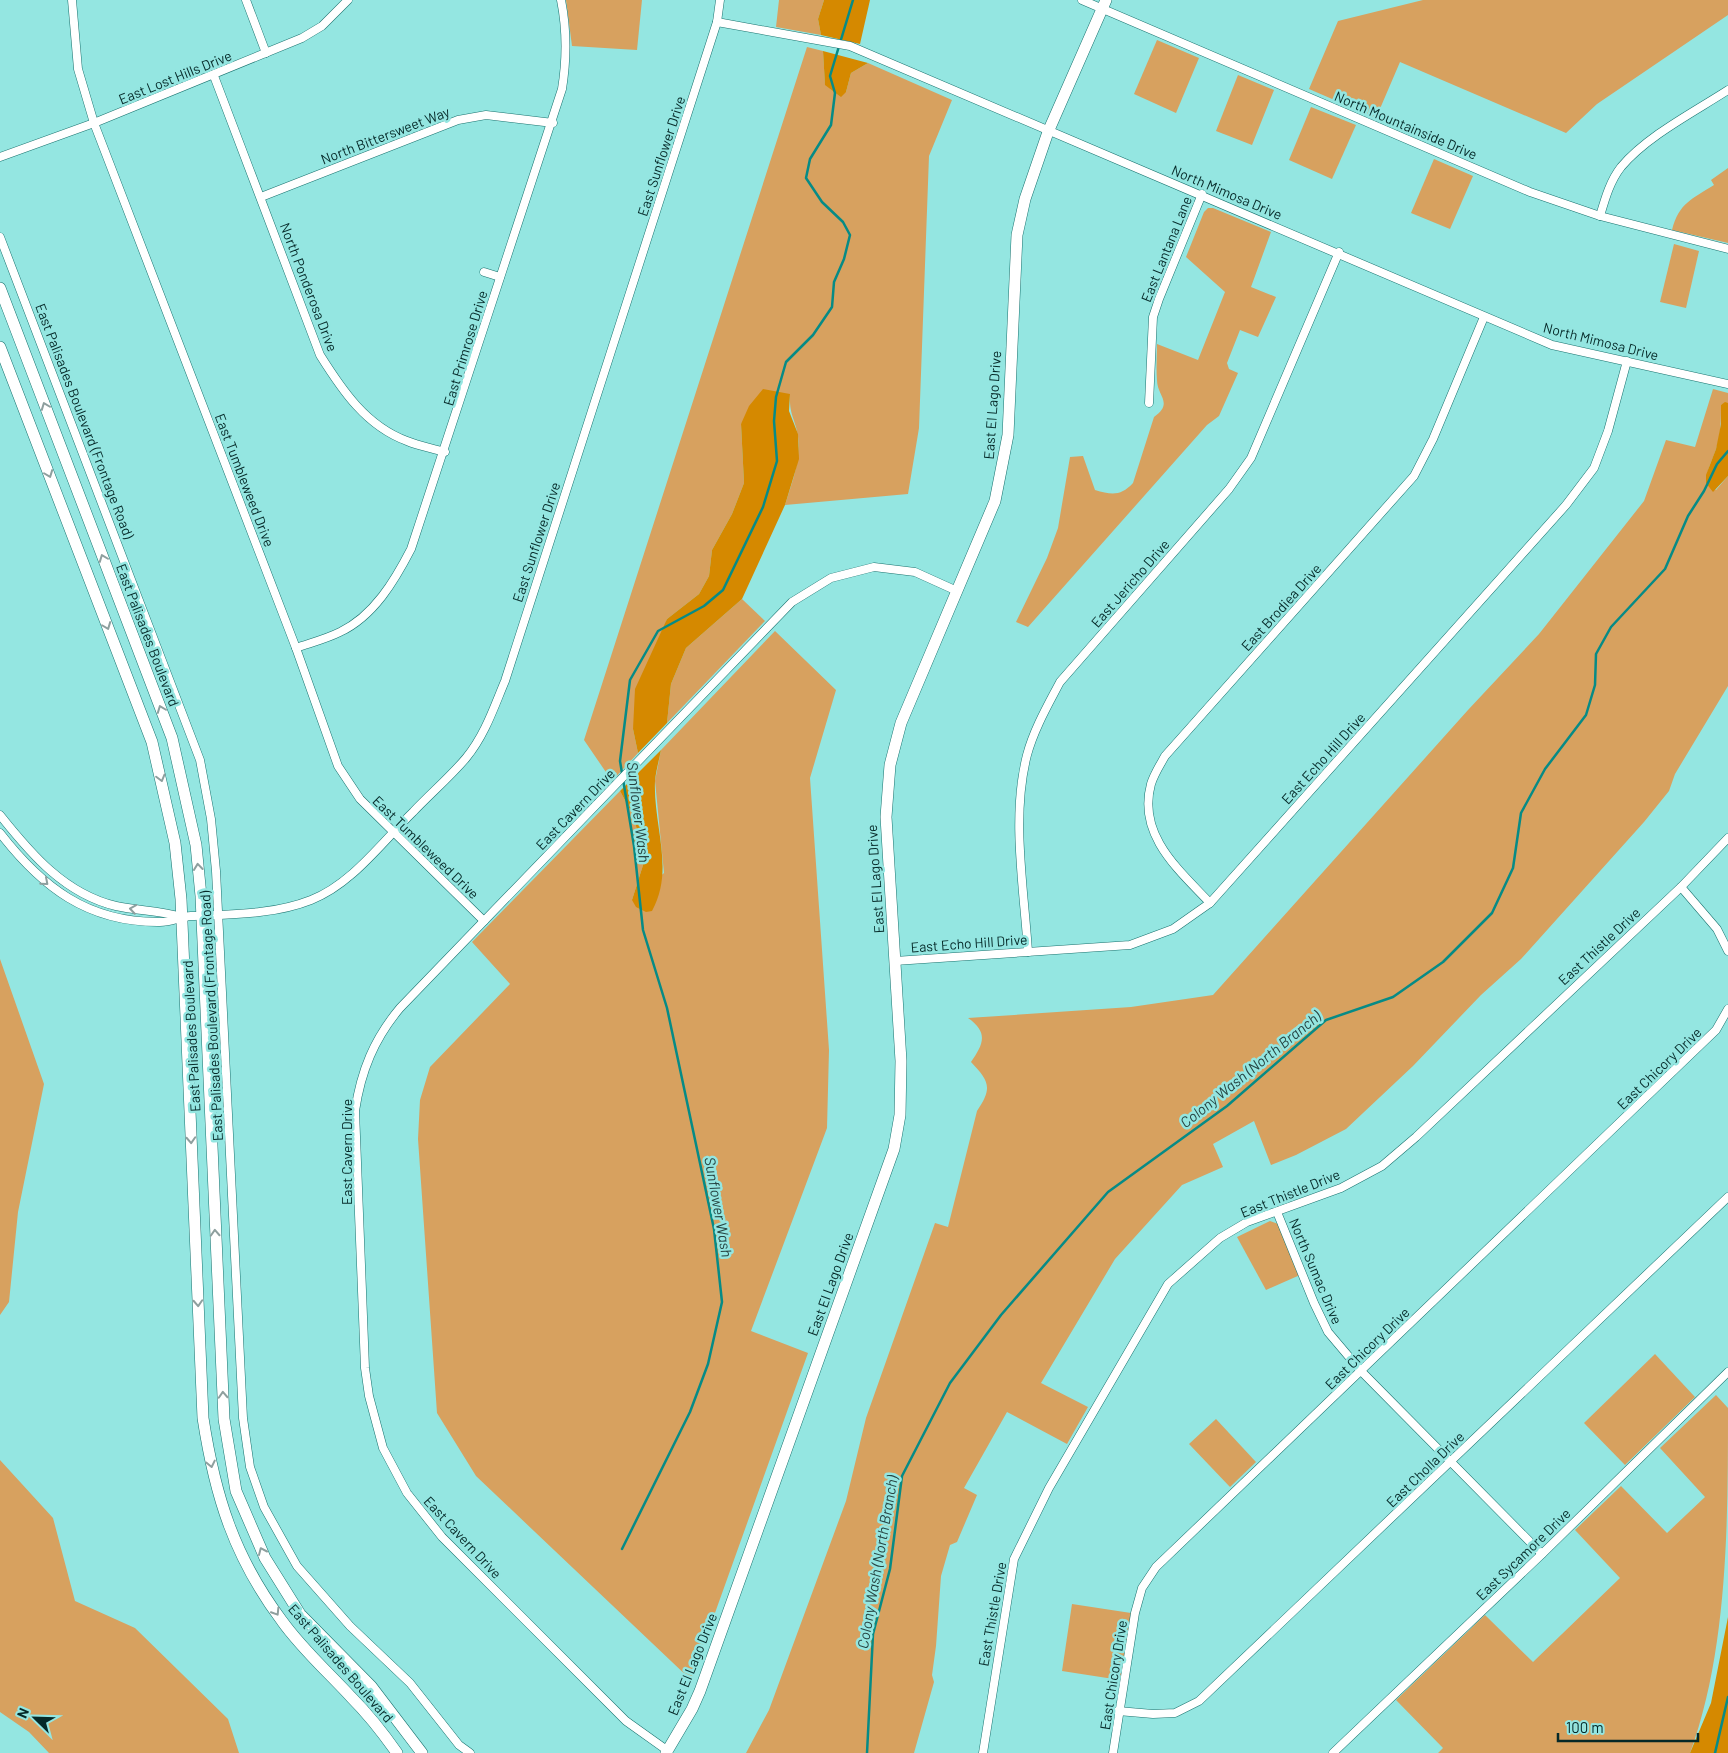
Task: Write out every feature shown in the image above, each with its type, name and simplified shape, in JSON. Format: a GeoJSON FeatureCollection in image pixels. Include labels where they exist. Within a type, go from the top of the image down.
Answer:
{"type":"FeatureCollection","features":[{"type":"Feature","properties":{"kind":"street","name":"East Tumbleweed Drive"},"geometry":{"type":"LineString","coordinates":[[72,0],[78,69],[94,123],[296,648],[338,766],[360,799],[392,833],[484,921]]}},
{"type":"Feature","properties":{"kind":"street"},"geometry":{"type":"LineString","coordinates":[[246,0],[266,53]]}},
{"type":"Feature","properties":{"kind":"street","name":"East Lost Hills Drive"},"geometry":{"type":"LineString","coordinates":[[0,156],[94,123],[214,76],[302,38],[322,26],[348,0]]}},
{"type":"Feature","properties":{"kind":"street","name":"East Primrose Drive"},"geometry":{"type":"LineString","coordinates":[[296,648],[341,632],[368,611],[393,582],[411,548],[445,452],[500,277],[553,122],[562,89],[566,59],[565,21],[562,0]]}},
{"type":"Feature","properties":{"kind":"street","name":"East Sunflower Drive"},"geometry":{"type":"LineString","coordinates":[[181,917],[264,912],[312,900],[353,873],[466,758],[488,723],[508,671],[717,22],[720,0]]}},
{"type":"Feature","properties":{"kind":"street","name":"North Mountainside Drive"},"geometry":{"type":"LineString","coordinates":[[1082,0],[1104,4],[1530,192],[1600,216],[1728,249]]}},
{"type":"Feature","properties":{"kind":"street","name":"East El Lago Drive"},"geometry":{"type":"LineString","coordinates":[[667,1752],[692,1709],[700,1690],[894,1150],[900,1114],[901,1088],[886,817],[890,764],[901,723],[995,501],[1001,481],[1008,435],[1017,235],[1025,199],[1048,132],[1104,4]]}},
{"type":"Feature","properties":{"kind":"street","name":"North Mimosa Drive"},"geometry":{"type":"LineString","coordinates":[[717,22],[850,46],[890,61],[1048,132],[1202,194],[1552,345],[1728,384]]}},
{"type":"Feature","properties":{"kind":"street","name":"North Ponderosa Drive"},"geometry":{"type":"LineString","coordinates":[[214,76],[320,355],[342,390],[370,419],[406,441],[445,452]]}},
{"type":"Feature","properties":{"kind":"street"},"geometry":{"type":"LineString","coordinates":[[1600,216],[1609,186],[1622,166],[1652,139],[1728,90]]}},
{"type":"Feature","properties":{"kind":"street","name":"North Bittersweet Way"},"geometry":{"type":"LineString","coordinates":[[261,196],[458,120],[486,115],[553,122]]}},
{"type":"Feature","properties":{"kind":"street","name":"East Lantana Lane"},"geometry":{"type":"LineString","coordinates":[[1149,403],[1154,317],[1158,299],[1202,194]]}},
{"type":"Feature","properties":{"kind":"street","name":"East Palisades Boulevard (Frontage Road)"},"geometry":{"type":"LineString","coordinates":[[0,237],[200,760],[211,819],[219,915],[243,1418],[250,1467],[264,1507],[297,1566],[350,1626],[410,1683],[459,1745],[470,1753]]}},
{"type":"Feature","properties":{"kind":"street","name":"East Jericho Drive"},"geometry":{"type":"LineString","coordinates":[[1028,952],[1020,800],[1027,754],[1042,717],[1060,682],[1230,489],[1251,458],[1339,252]]}},
{"type":"Feature","properties":{"kind":"street"},"geometry":{"type":"LineString","coordinates":[[484,272],[500,277]]}},
{"type":"Feature","properties":{"kind":"street","name":"East Palisades Boulevard"},"geometry":{"type":"LineString","coordinates":[[0,288],[172,738],[196,845],[201,916],[224,1419],[236,1491],[265,1558],[300,1614],[371,1686],[422,1753]]}},
{"type":"Feature","properties":{"kind":"street","name":"East Brodiea Drive"},"geometry":{"type":"LineString","coordinates":[[1210,903],[1166,856],[1156,838],[1149,816],[1151,784],[1165,756],[1414,476],[1434,438],[1484,317]]}},
{"type":"Feature","properties":{"kind":"street","name":"East Palisades Boulevard"},"geometry":{"type":"LineString","coordinates":[[0,347],[152,742],[175,843],[181,917],[203,1418],[216,1487],[229,1528],[248,1566],[282,1621],[309,1653],[353,1698],[397,1753]]}},
{"type":"Feature","properties":{"kind":"street","name":"East Echo Hill Drive"},"geometry":{"type":"LineString","coordinates":[[895,961],[1130,945],[1173,929],[1210,903],[1566,505],[1594,468],[1608,431],[1627,361]]}},
{"type":"Feature","properties":{"kind":"street","name":"East Cavern Drive"},"geometry":{"type":"LineString","coordinates":[[667,1752],[626,1721],[442,1537],[406,1493],[383,1448],[368,1396],[365,1368],[355,1111],[359,1086],[366,1063],[384,1026],[792,602],[832,578],[874,566],[915,572],[956,591]]}},
{"type":"Feature","properties":{"kind":"street"},"geometry":{"type":"LineString","coordinates":[[0,815],[31,854],[62,881],[102,902],[143,910],[164,911],[181,917]]}},
{"type":"Feature","properties":{"kind":"street"},"geometry":{"type":"LineString","coordinates":[[0,834],[32,871],[58,893],[90,909],[112,916],[161,923],[181,917]]}},
{"type":"Feature","properties":{"kind":"street","name":"East Thistle Drive"},"geometry":{"type":"LineString","coordinates":[[983,1753],[1014,1559],[1049,1488],[1168,1284],[1220,1238],[1247,1222],[1341,1188],[1382,1166],[1416,1137],[1681,886],[1728,838]]}},
{"type":"Feature","properties":{"kind":"street"},"geometry":{"type":"LineString","coordinates":[[32,871],[40,862]]}},
{"type":"Feature","properties":{"kind":"street"},"geometry":{"type":"LineString","coordinates":[[1681,886],[1717,929],[1728,951]]}},
{"type":"Feature","properties":{"kind":"street","name":"East Chicory Drive"},"geometry":{"type":"LineString","coordinates":[[1113,1753],[1118,1711],[1129,1662],[1135,1613],[1142,1588],[1156,1567],[1716,1030],[1728,1008]]}},
{"type":"Feature","properties":{"kind":"street","name":"East Cholla Drive"},"geometry":{"type":"LineString","coordinates":[[1118,1711],[1152,1714],[1175,1713],[1199,1701],[1728,1197]]}},
{"type":"Feature","properties":{"kind":"street","name":"North Sumac Drive"},"geometry":{"type":"LineString","coordinates":[[1277,1212],[1314,1303],[1328,1332],[1361,1371],[1542,1554]]}},
{"type":"Feature","properties":{"kind":"street","name":"East Sycamore Drive"},"geometry":{"type":"LineString","coordinates":[[1333,1753],[1542,1554],[1728,1372]]}},
{"type":"Feature","properties":{"kind":"shaded area"},"geometry":{"type":"Polygon","coordinates":[[[566,0],[642,0],[637,50],[572,46],[566,0]]]}},
{"type":"Feature","properties":{"kind":"shaded area"},"geometry":{"type":"Polygon","coordinates":[[[779,0],[824,0],[818,19],[821,35],[776,27],[779,0]]]}},
{"type":"Feature","properties":{"kind":"shaded area"},"geometry":{"type":"Polygon","coordinates":[[[824,0],[870,0],[860,44],[821,35],[818,19],[824,0]]]}},
{"type":"Feature","properties":{"kind":"shaded area"},"geometry":{"type":"Polygon","coordinates":[[[1423,0],[1728,0],[1728,15],[1597,104],[1566,133],[1400,62],[1376,118],[1309,89],[1338,21],[1423,0]]]}},
{"type":"Feature","properties":{"kind":"shaded area"},"geometry":{"type":"Polygon","coordinates":[[[1157,40],[1199,58],[1176,113],[1134,94],[1157,40]]]}},
{"type":"Feature","properties":{"kind":"shaded area"},"geometry":{"type":"Polygon","coordinates":[[[807,47],[823,51],[825,84],[846,92],[851,73],[868,63],[952,100],[929,156],[919,428],[908,494],[785,505],[795,471],[799,445],[797,430],[791,412],[790,394],[741,424],[744,483],[732,514],[712,550],[709,576],[699,594],[667,619],[633,729],[638,753],[612,781],[584,740],[807,47]]]}},
{"type":"Feature","properties":{"kind":"shaded area"},"geometry":{"type":"Polygon","coordinates":[[[823,51],[868,63],[851,73],[846,92],[841,97],[825,85],[823,51]]]}},
{"type":"Feature","properties":{"kind":"shaded area"},"geometry":{"type":"Polygon","coordinates":[[[1238,75],[1274,90],[1252,145],[1216,131],[1238,75]]]}},
{"type":"Feature","properties":{"kind":"shaded area"},"geometry":{"type":"Polygon","coordinates":[[[1311,107],[1356,125],[1332,179],[1289,160],[1311,107]]]}},
{"type":"Feature","properties":{"kind":"shaded area"},"geometry":{"type":"Polygon","coordinates":[[[1434,159],[1473,176],[1450,229],[1411,213],[1434,159]]]}},
{"type":"Feature","properties":{"kind":"shaded area"},"geometry":{"type":"Polygon","coordinates":[[[1728,168],[1728,243],[1672,230],[1678,214],[1687,203],[1714,185],[1711,180],[1728,168]]]}},
{"type":"Feature","properties":{"kind":"shaded area"},"geometry":{"type":"Polygon","coordinates":[[[1208,208],[1213,208],[1271,232],[1251,287],[1276,297],[1258,337],[1240,330],[1227,363],[1229,369],[1238,373],[1219,416],[1207,425],[1028,627],[1016,622],[1047,558],[1058,528],[1070,457],[1083,456],[1095,490],[1116,493],[1129,487],[1133,483],[1154,417],[1163,408],[1164,403],[1157,380],[1157,344],[1198,360],[1225,292],[1186,257],[1204,212],[1208,208]]]}},
{"type":"Feature","properties":{"kind":"shaded area"},"geometry":{"type":"Polygon","coordinates":[[[1674,244],[1699,251],[1686,308],[1660,302],[1674,244]]]}},
{"type":"Feature","properties":{"kind":"shaded area"},"geometry":{"type":"Polygon","coordinates":[[[763,389],[790,394],[789,411],[798,434],[799,459],[785,505],[742,599],[686,648],[671,684],[667,723],[638,753],[633,729],[635,689],[667,619],[699,594],[709,576],[712,550],[732,514],[744,483],[741,424],[749,406],[763,389]]]}},
{"type":"Feature","properties":{"kind":"shaded area"},"geometry":{"type":"Polygon","coordinates":[[[1713,389],[1728,393],[1728,403],[1721,405],[1719,438],[1708,470],[1706,483],[1716,490],[1728,476],[1728,686],[1675,774],[1669,791],[1644,822],[1521,959],[1481,995],[1413,1066],[1346,1129],[1296,1155],[1271,1165],[1254,1121],[1213,1144],[1223,1167],[1182,1185],[1115,1259],[1041,1383],[1088,1407],[1067,1444],[1007,1412],[964,1488],[977,1495],[957,1542],[950,1545],[941,1576],[932,1675],[934,1682],[914,1753],[746,1753],[769,1710],[846,1501],[866,1418],[935,1223],[948,1227],[977,1111],[987,1090],[982,1074],[971,1062],[981,1045],[982,1034],[968,1018],[1131,1007],[1213,995],[1468,710],[1539,634],[1644,501],[1666,440],[1695,447],[1713,389]]]}},
{"type":"Feature","properties":{"kind":"shaded area"},"geometry":{"type":"Polygon","coordinates":[[[1725,402],[1728,403],[1728,476],[1713,492],[1706,483],[1706,475],[1716,449],[1721,424],[1721,405],[1725,402]]]}},
{"type":"Feature","properties":{"kind":"shaded area"},"geometry":{"type":"Polygon","coordinates":[[[742,599],[765,621],[667,723],[671,684],[686,648],[742,599]]]}},
{"type":"Feature","properties":{"kind":"shaded area"},"geometry":{"type":"Polygon","coordinates":[[[775,631],[836,690],[810,778],[829,1050],[827,1128],[751,1331],[808,1353],[691,1680],[476,1476],[437,1413],[418,1139],[420,1100],[430,1067],[510,984],[472,942],[620,791],[634,817],[644,862],[632,900],[664,873],[655,781],[661,750],[775,631]]]}},
{"type":"Feature","properties":{"kind":"shaded area"},"geometry":{"type":"Polygon","coordinates":[[[661,750],[655,781],[655,798],[663,863],[662,880],[659,895],[652,911],[646,912],[636,907],[632,900],[644,862],[634,817],[620,791],[661,750]]]}},
{"type":"Feature","properties":{"kind":"shaded area"},"geometry":{"type":"Polygon","coordinates":[[[0,959],[44,1084],[18,1212],[9,1302],[0,1315],[0,959]]]}},
{"type":"Feature","properties":{"kind":"shaded area"},"geometry":{"type":"Polygon","coordinates":[[[1270,1221],[1281,1225],[1300,1275],[1266,1290],[1237,1237],[1270,1221]]]}},
{"type":"Feature","properties":{"kind":"shaded area"},"geometry":{"type":"Polygon","coordinates":[[[1655,1354],[1695,1397],[1625,1465],[1584,1423],[1655,1354]]]}},
{"type":"Feature","properties":{"kind":"shaded area"},"geometry":{"type":"Polygon","coordinates":[[[1716,1395],[1728,1408],[1726,1540],[1723,1584],[1712,1672],[1703,1713],[1690,1753],[1438,1753],[1443,1748],[1396,1700],[1485,1615],[1533,1662],[1620,1578],[1575,1530],[1621,1486],[1667,1533],[1705,1497],[1660,1448],[1716,1395]]]}},
{"type":"Feature","properties":{"kind":"shaded area"},"geometry":{"type":"Polygon","coordinates":[[[1216,1419],[1256,1462],[1230,1487],[1189,1444],[1216,1419]]]}},
{"type":"Feature","properties":{"kind":"shaded area"},"geometry":{"type":"Polygon","coordinates":[[[0,1460],[53,1518],[75,1601],[135,1628],[228,1719],[239,1753],[49,1753],[29,1732],[0,1712],[0,1460]]]}},
{"type":"Feature","properties":{"kind":"shaded area"},"geometry":{"type":"Polygon","coordinates":[[[1072,1604],[1131,1613],[1120,1680],[1062,1671],[1072,1604]]]}},
{"type":"Feature","properties":{"kind":"shaded area"},"geometry":{"type":"Polygon","coordinates":[[[1728,1617],[1728,1753],[1690,1753],[1711,1703],[1728,1617]]]}},
{"type":"Feature","properties":{"kind":"waterway","name":"Sunflower Wash"},"geometry":{"type":"LineString","coordinates":[[622,1549],[690,1412],[708,1364],[722,1302],[714,1229],[667,1008],[643,930],[634,846],[620,761],[630,680],[658,631],[704,606],[723,590],[763,507],[777,461],[774,421],[776,397],[786,362],[813,335],[832,307],[834,282],[844,259],[850,235],[843,222],[822,202],[806,178],[810,159],[831,125],[835,93],[830,76],[853,0]]}},
{"type":"Feature","properties":{"kind":"waterway","name":"Colony Wash (North Branch)"},"geometry":{"type":"LineString","coordinates":[[867,1753],[873,1634],[890,1569],[902,1476],[950,1383],[1001,1315],[1108,1192],[1227,1106],[1326,1020],[1393,997],[1443,962],[1492,913],[1513,868],[1521,813],[1545,769],[1586,715],[1595,685],[1596,654],[1611,627],[1665,569],[1688,516],[1704,491],[1717,464],[1728,451]]}},
{"type":"Feature","properties":{"kind":"waterway"},"geometry":{"type":"LineString","coordinates":[[1715,1753],[1728,1697]]}}]}
